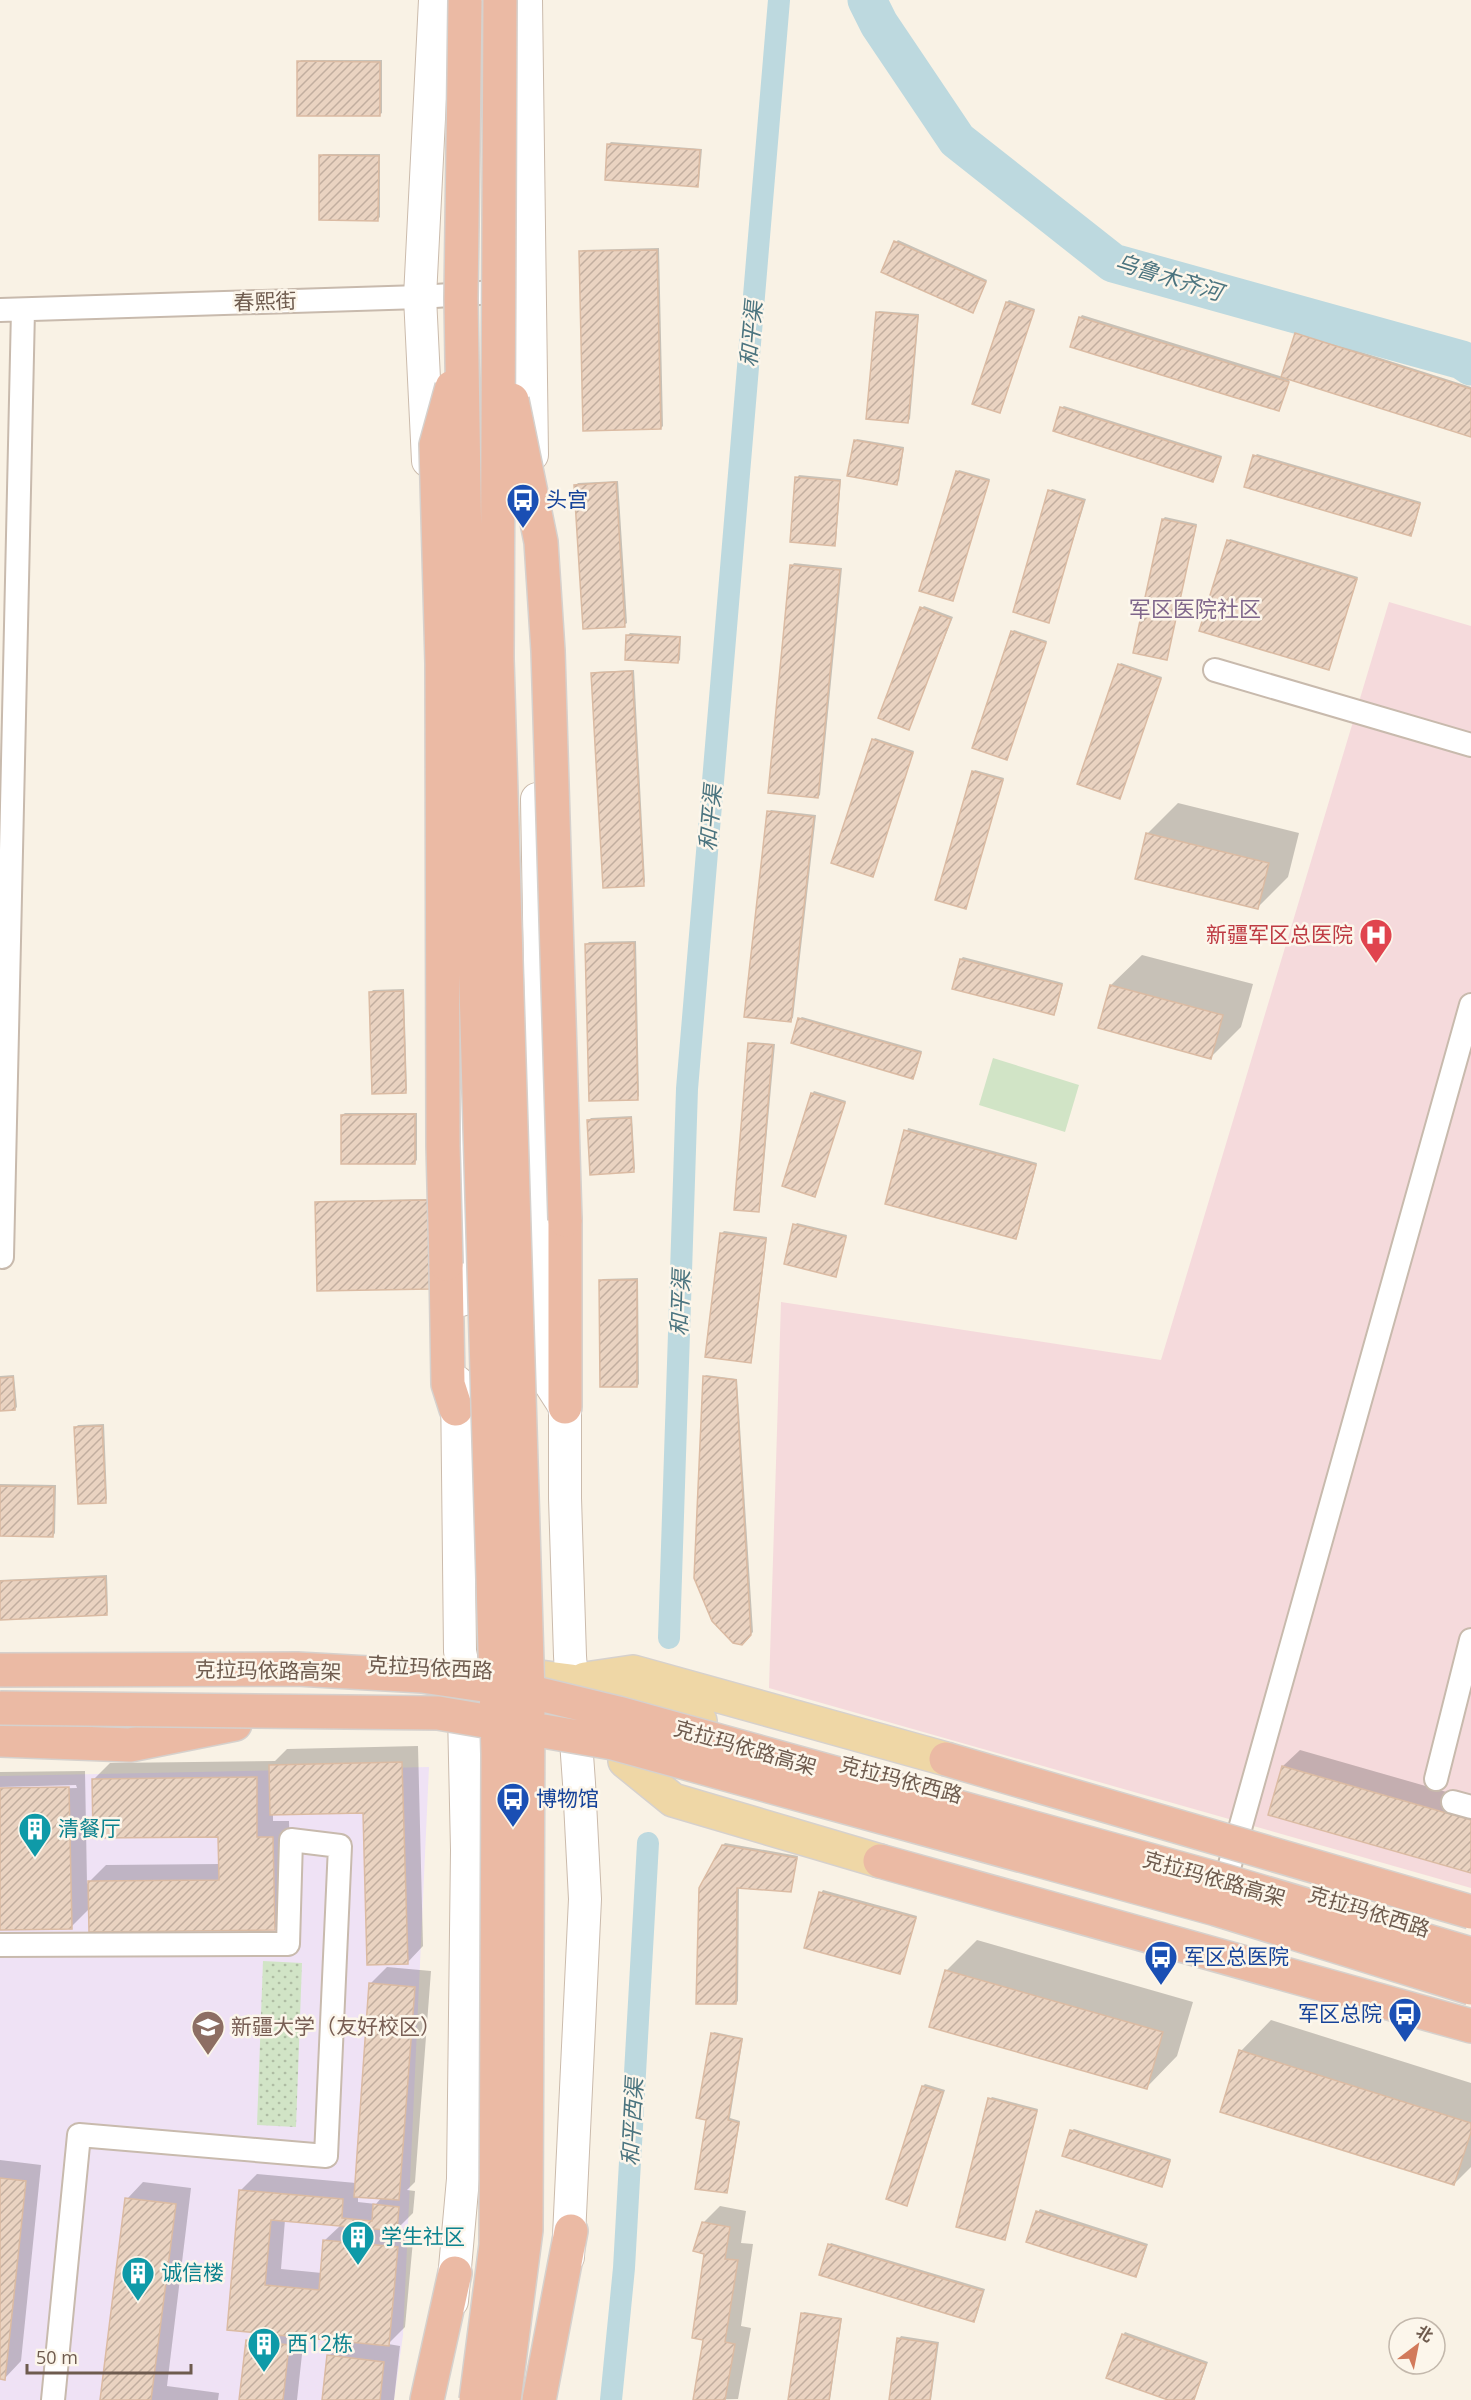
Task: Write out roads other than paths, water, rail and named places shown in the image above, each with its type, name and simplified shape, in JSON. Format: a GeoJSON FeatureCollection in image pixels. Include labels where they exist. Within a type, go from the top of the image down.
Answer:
{"type":"FeatureCollection","features":[{"type":"Feature","properties":{"kind":"highway"},"geometry":{"type":"LineString","coordinates":[[465,0],[462,351],[466,674],[498,1754],[496,2245],[476,2400]]}},
{"type":"Feature","properties":{"kind":"highway"},"geometry":{"type":"LineString","coordinates":[[500,0],[497,659],[528,1696],[526,2230],[504,2400]]}},
{"type":"Feature","properties":{"kind":"highway"},"geometry":{"type":"LineString","coordinates":[[499,331],[541,542],[548,651],[565,1220],[565,1407]]}},
{"type":"Feature","properties":{"kind":"highway"},"geometry":{"type":"LineString","coordinates":[[456,1409],[448,1384],[442,1146],[442,663],[436,445],[462,351]]}},
{"type":"Feature","properties":{"kind":"highway","name":"克拉玛依路高架"},"geometry":{"type":"LineString","coordinates":[[0,1673],[297,1669],[422,1676],[531,1692],[618,1713],[1144,1859],[1471,1954]]}},
{"type":"Feature","properties":{"kind":"highway","name":"克拉玛依路高架"},"geometry":{"type":"LineString","coordinates":[[0,1708],[438,1713],[613,1743],[1216,1909],[1471,1988]]}},
{"type":"Feature","properties":{"kind":"highway"},"geometry":{"type":"LineString","coordinates":[[0,1740],[130,1745],[235,1724]]}},
{"type":"Feature","properties":{"kind":"highway"},"geometry":{"type":"LineString","coordinates":[[946,1759],[1471,1912]]}},
{"type":"Feature","properties":{"kind":"highway"},"geometry":{"type":"LineString","coordinates":[[880,1861],[1471,2026]]}},
{"type":"Feature","properties":{"kind":"highway"},"geometry":{"type":"LineString","coordinates":[[538,2400],[571,2231]]}},
{"type":"Feature","properties":{"kind":"highway"},"geometry":{"type":"LineString","coordinates":[[427,2400],[455,2273]]}},
{"type":"Feature","properties":{"kind":"main road"},"geometry":{"type":"LineString","coordinates":[[435,0],[420,297],[465,1184],[456,1409],[460,1651],[463,1667],[467,1850],[463,2179],[444,2400]]}},
{"type":"Feature","properties":{"kind":"main road"},"geometry":{"type":"LineString","coordinates":[[526,0],[547,1380],[565,1407],[565,1498],[571,1681],[585,1899],[571,2231],[553,2400]]}},
{"type":"Feature","properties":{"kind":"main road","name":"克拉玛依西路"},"geometry":{"type":"LineString","coordinates":[[0,1673],[375,1664],[463,1667],[571,1681],[602,1688],[762,1742],[1107,1835],[1471,1942]]}},
{"type":"Feature","properties":{"kind":"main road"},"geometry":{"type":"LineString","coordinates":[[571,1681],[633,1672],[946,1759]]}},
{"type":"Feature","properties":{"kind":"main road"},"geometry":{"type":"LineString","coordinates":[[0,1721],[464,1730],[625,1761],[1471,1994]]}},
{"type":"Feature","properties":{"kind":"main road"},"geometry":{"type":"LineString","coordinates":[[625,1761],[673,1800],[880,1861]]}},
{"type":"Feature","properties":{"kind":"street","name":"春熙街"},"geometry":{"type":"LineString","coordinates":[[0,310],[420,297],[530,290]]}},
{"type":"Feature","properties":{"kind":"street"},"geometry":{"type":"LineString","coordinates":[[2,1257],[23,310]]}},
{"type":"Feature","properties":{"kind":"street"},"geometry":{"type":"LineString","coordinates":[[1215,670],[1471,745]]}},
{"type":"Feature","properties":{"kind":"street"},"geometry":{"type":"LineString","coordinates":[[1215,1924],[1227,1870],[1471,1005]]}},
{"type":"Feature","properties":{"kind":"street"},"geometry":{"type":"LineString","coordinates":[[1436,1779],[1471,1640]]}},
{"type":"Feature","properties":{"kind":"street"},"geometry":{"type":"LineString","coordinates":[[0,1945],[288,1944],[291,1840],[340,1846],[326,2156],[79,2134],[53,2400]]}},
{"type":"Feature","properties":{"kind":"waterway","name":"和平渠"},"geometry":{"type":"LineString","coordinates":[[669,1638],[687,1089],[779,0]]}},
{"type":"Feature","properties":{"kind":"waterway","name":"乌鲁木齐河"},"geometry":{"type":"LineString","coordinates":[[867,0],[879,24],[957,140],[1113,263],[1462,360],[1471,366]]}},
{"type":"Feature","properties":{"kind":"waterway","name":"和平西渠"},"geometry":{"type":"LineString","coordinates":[[611,2400],[624,2268],[648,1843]]}},
{"type":"Feature","properties":{"kind":"place","name":"头宫"},"geometry":{"type":"Point","coordinates":[523,529]}},
{"type":"Feature","properties":{"kind":"place","name":"新疆军区总医院"},"geometry":{"type":"Point","coordinates":[1376,964]}},
{"type":"Feature","properties":{"kind":"place","name":"博物馆"},"geometry":{"type":"Point","coordinates":[513,1828]}},
{"type":"Feature","properties":{"kind":"place","name":"清餐厅"},"geometry":{"type":"Point","coordinates":[35,1858]}},
{"type":"Feature","properties":{"kind":"place","name":"军区总医院"},"geometry":{"type":"Point","coordinates":[1161,1986]}},
{"type":"Feature","properties":{"kind":"place","name":"军区总院"},"geometry":{"type":"Point","coordinates":[1405,2043]}},
{"type":"Feature","properties":{"kind":"place","name":"新疆大学（友好校区）"},"geometry":{"type":"Point","coordinates":[208,2056]}},
{"type":"Feature","properties":{"kind":"place","name":"学生社区"},"geometry":{"type":"Point","coordinates":[358,2266]}},
{"type":"Feature","properties":{"kind":"place","name":"诚信楼"},"geometry":{"type":"Point","coordinates":[138,2302]}},
{"type":"Feature","properties":{"kind":"place","name":"西12栋"},"geometry":{"type":"Point","coordinates":[264,2373]}},
{"type":"Feature","properties":{"kind":"district","name":"军区医院社区"},"geometry":{"type":"Point","coordinates":[1195,609]}}]}
